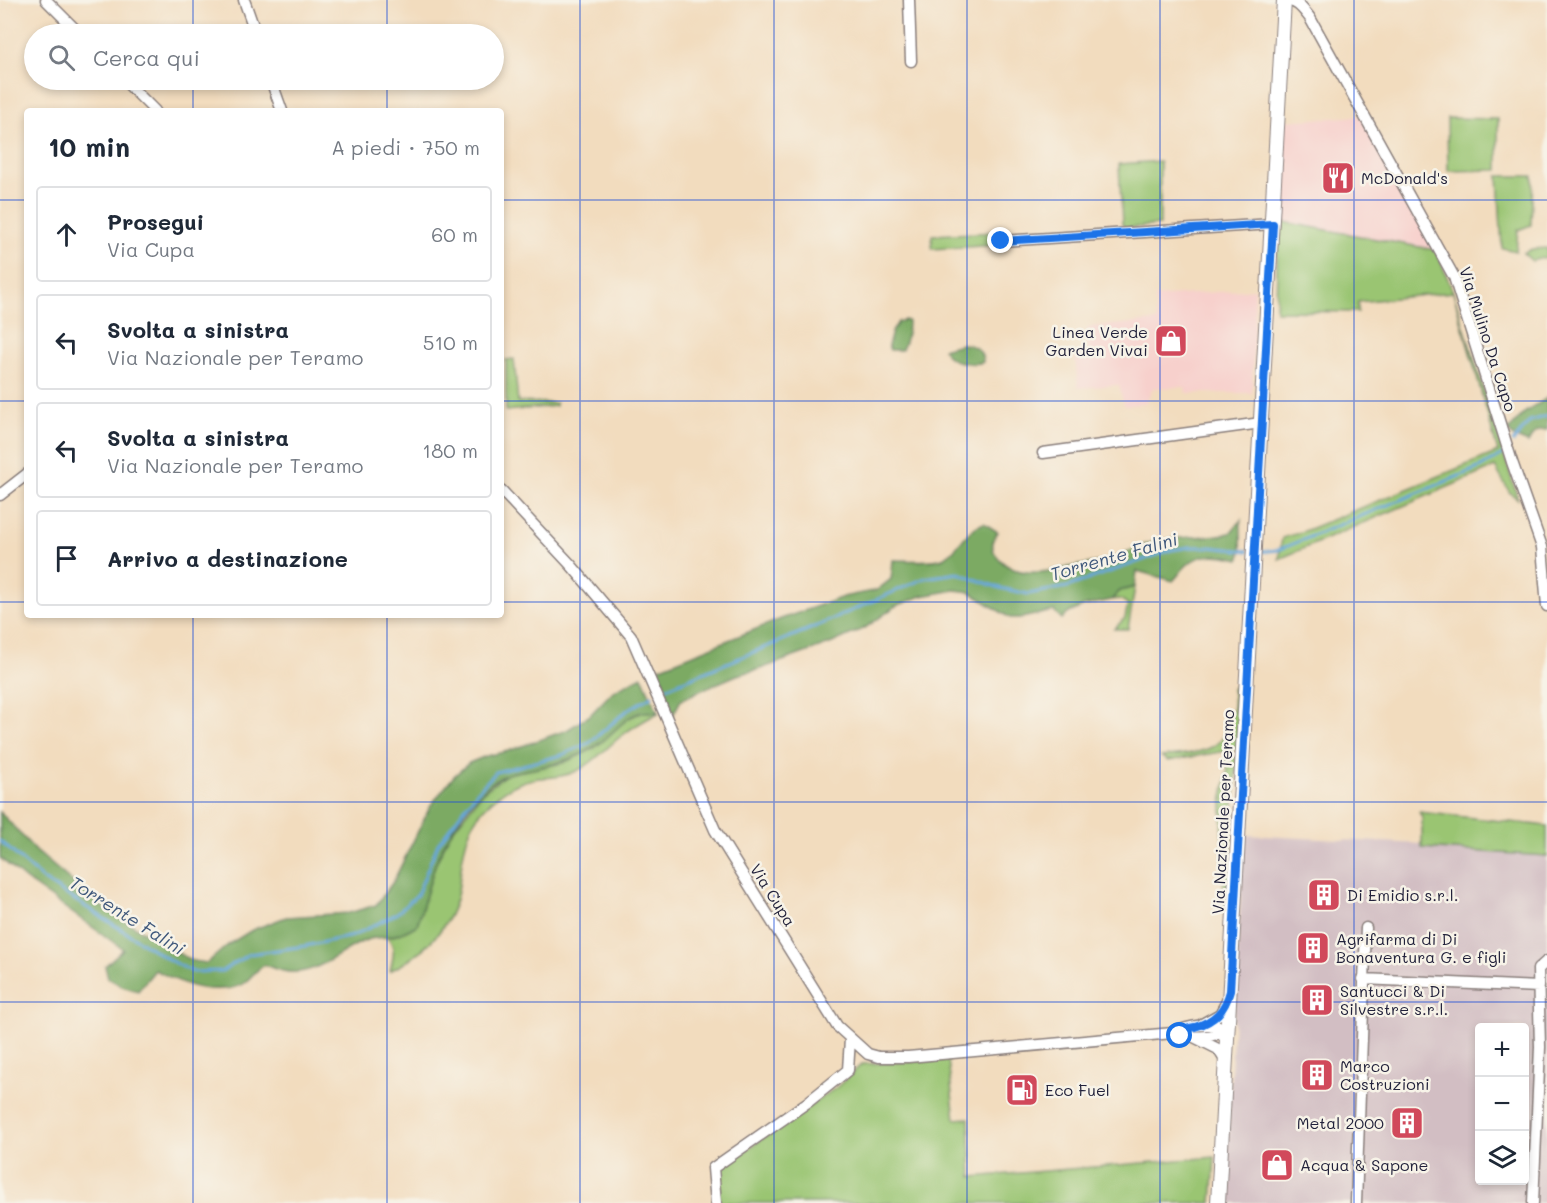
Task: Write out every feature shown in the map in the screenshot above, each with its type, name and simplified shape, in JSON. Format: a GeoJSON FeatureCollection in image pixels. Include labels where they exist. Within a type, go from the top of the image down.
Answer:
{"type":"FeatureCollection","features":[{"type":"Feature","properties":{"kind":"main road","name":"Via Nazionale per Teramo"},"geometry":{"type":"LineString","coordinates":[[1218,1203],[1284,0]]}},
{"type":"Feature","properties":{"kind":"street"},"geometry":{"type":"LineString","coordinates":[[46,0],[70,24]]}},
{"type":"Feature","properties":{"kind":"street"},"geometry":{"type":"LineString","coordinates":[[244,0],[252,24]]}},
{"type":"Feature","properties":{"kind":"street"},"geometry":{"type":"LineString","coordinates":[[909,0],[911,61]]}},
{"type":"Feature","properties":{"kind":"street","name":"Via Mulino Da Capo"},"geometry":{"type":"LineString","coordinates":[[1284,0],[1299,4],[1310,18],[1454,277],[1512,462],[1545,548],[1547,606]]}},
{"type":"Feature","properties":{"kind":"street"},"geometry":{"type":"LineString","coordinates":[[134,90],[151,108]]}},
{"type":"Feature","properties":{"kind":"street"},"geometry":{"type":"LineString","coordinates":[[275,90],[281,108]]}},
{"type":"Feature","properties":{"kind":"street"},"geometry":{"type":"LineString","coordinates":[[1001,241],[1273,224]]}},
{"type":"Feature","properties":{"kind":"street"},"geometry":{"type":"LineString","coordinates":[[1043,453],[1261,423]]}},
{"type":"Feature","properties":{"kind":"street"},"geometry":{"type":"LineString","coordinates":[[0,495],[24,476]]}},
{"type":"Feature","properties":{"kind":"street","name":"Via Cupa"},"geometry":{"type":"LineString","coordinates":[[504,493],[571,565],[631,636],[715,830],[837,1026],[868,1054],[879,1057],[909,1058],[1195,1032],[1220,1034],[1227,1029]]}},
{"type":"Feature","properties":{"kind":"street"},"geometry":{"type":"LineString","coordinates":[[1356,1203],[1366,928]]}},
{"type":"Feature","properties":{"kind":"street"},"geometry":{"type":"LineString","coordinates":[[1533,1203],[1540,1047],[1538,969],[1547,960]]}},
{"type":"Feature","properties":{"kind":"street"},"geometry":{"type":"LineString","coordinates":[[1364,979],[1539,987]]}},
{"type":"Feature","properties":{"kind":"street"},"geometry":{"type":"LineString","coordinates":[[1195,1032],[1220,1014],[1230,991]]}},
{"type":"Feature","properties":{"kind":"street"},"geometry":{"type":"LineString","coordinates":[[1540,1047],[1547,1030]]}},
{"type":"Feature","properties":{"kind":"street","name":"Via Cupa"},"geometry":{"type":"LineString","coordinates":[[1195,1032],[1218,1049],[1226,1062]]}},
{"type":"Feature","properties":{"kind":"street"},"geometry":{"type":"LineString","coordinates":[[716,1203],[713,1168],[808,1102],[848,1070],[850,1039]]}},
{"type":"Feature","properties":{"kind":"shaded area","name":"McDonald's"},"geometry":{"type":"Polygon","coordinates":[[[1361,116],[1436,250],[1278,221],[1284,121],[1361,116]]]}},
{"type":"Feature","properties":{"kind":"shaded area","name":"Linea Verde Garden Vivai"},"geometry":{"type":"Polygon","coordinates":[[[1255,289],[1252,393],[1186,393],[1185,387],[1153,388],[1145,403],[1124,406],[1119,385],[1078,388],[1075,355],[1088,354],[1087,327],[1157,321],[1155,297],[1255,289]]]}},
{"type":"Feature","properties":{"kind":"shaded area"},"geometry":{"type":"Polygon","coordinates":[[[1244,835],[1422,844],[1423,848],[1547,856],[1547,1203],[1224,1203],[1244,835]]]}},
{"type":"Feature","properties":{"kind":"green space"},"geometry":{"type":"Polygon","coordinates":[[[1447,118],[1498,119],[1498,170],[1448,171],[1447,118]]]}},
{"type":"Feature","properties":{"kind":"green space"},"geometry":{"type":"Polygon","coordinates":[[[1160,161],[1160,225],[1126,228],[1122,224],[1119,164],[1160,161]]]}},
{"type":"Feature","properties":{"kind":"green space"},"geometry":{"type":"Polygon","coordinates":[[[1498,176],[1533,176],[1531,225],[1518,230],[1516,251],[1502,248],[1498,176]]]}},
{"type":"Feature","properties":{"kind":"green space"},"geometry":{"type":"Polygon","coordinates":[[[1278,221],[1436,250],[1453,292],[1358,302],[1358,312],[1276,311],[1278,221]]]}},
{"type":"Feature","properties":{"kind":"green space"},"geometry":{"type":"Polygon","coordinates":[[[998,232],[999,245],[932,249],[932,235],[998,232]]]}},
{"type":"Feature","properties":{"kind":"green space"},"geometry":{"type":"Polygon","coordinates":[[[1547,248],[1547,257],[1532,261],[1523,253],[1532,249],[1547,248]]]}},
{"type":"Feature","properties":{"kind":"green space"},"geometry":{"type":"Polygon","coordinates":[[[1453,292],[1518,499],[1510,493],[1495,467],[1279,559],[1282,538],[1302,532],[1498,452],[1453,292]]]}},
{"type":"Feature","properties":{"kind":"green space"},"geometry":{"type":"Polygon","coordinates":[[[1478,300],[1484,303],[1487,313],[1482,321],[1475,323],[1469,302],[1478,300]]]}},
{"type":"Feature","properties":{"kind":"green space"},"geometry":{"type":"Polygon","coordinates":[[[908,321],[908,328],[903,348],[890,350],[888,346],[892,332],[898,322],[908,321]]]}},
{"type":"Feature","properties":{"kind":"green space"},"geometry":{"type":"Polygon","coordinates":[[[961,344],[976,348],[983,357],[983,362],[956,361],[943,349],[961,344]]]}},
{"type":"Feature","properties":{"kind":"green space"},"geometry":{"type":"Polygon","coordinates":[[[514,359],[518,402],[556,403],[556,406],[506,411],[506,360],[514,359]]]}},
{"type":"Feature","properties":{"kind":"green space"},"geometry":{"type":"Polygon","coordinates":[[[1547,398],[1547,430],[1535,433],[1528,443],[1514,437],[1508,431],[1524,413],[1547,398]]]}},
{"type":"Feature","properties":{"kind":"green space"},"geometry":{"type":"Polygon","coordinates":[[[1241,520],[1240,559],[1219,556],[1198,558],[1186,566],[1173,581],[1137,571],[1135,587],[1120,591],[1111,600],[1084,606],[1062,619],[1054,611],[1010,618],[970,592],[955,590],[922,596],[896,606],[865,628],[830,644],[737,675],[697,692],[681,700],[673,715],[659,668],[781,619],[843,597],[877,590],[891,579],[893,560],[928,561],[945,557],[967,534],[984,523],[998,532],[993,541],[993,547],[1004,563],[1019,571],[1038,572],[1104,561],[1157,541],[1230,533],[1241,520]]]}},
{"type":"Feature","properties":{"kind":"green space"},"geometry":{"type":"Polygon","coordinates":[[[1135,587],[1128,629],[1114,629],[1125,618],[1128,604],[1120,599],[1111,600],[1120,591],[1135,587]]]}},
{"type":"Feature","properties":{"kind":"green space"},"geometry":{"type":"Polygon","coordinates":[[[642,676],[658,713],[638,713],[630,717],[601,742],[572,758],[549,766],[506,775],[484,790],[473,802],[445,842],[434,868],[417,925],[394,935],[367,940],[305,971],[283,971],[265,965],[239,986],[212,989],[187,984],[155,970],[138,991],[122,986],[108,978],[105,966],[123,949],[26,880],[0,858],[0,812],[36,851],[101,906],[193,961],[207,963],[229,944],[252,930],[286,917],[349,913],[376,905],[393,882],[431,805],[454,776],[469,763],[567,730],[589,716],[613,691],[642,676]]]}},
{"type":"Feature","properties":{"kind":"green space"},"geometry":{"type":"Polygon","coordinates":[[[1241,680],[1238,749],[1168,761],[1162,757],[1195,753],[1220,741],[1226,732],[1232,713],[1232,689],[1241,680]]]}},
{"type":"Feature","properties":{"kind":"green space"},"geometry":{"type":"Polygon","coordinates":[[[644,711],[658,713],[625,733],[583,768],[566,775],[533,779],[518,784],[497,796],[485,807],[470,830],[462,860],[458,891],[449,917],[424,948],[390,971],[393,949],[387,937],[417,925],[434,868],[444,846],[450,834],[482,793],[507,774],[563,763],[593,749],[627,719],[644,711]]]}},
{"type":"Feature","properties":{"kind":"green space"},"geometry":{"type":"Polygon","coordinates":[[[1237,757],[1228,909],[1224,909],[1222,803],[1228,770],[1225,758],[1237,757]]]}},
{"type":"Feature","properties":{"kind":"green space"},"geometry":{"type":"Polygon","coordinates":[[[1419,812],[1547,826],[1547,856],[1422,848],[1422,818],[1419,812]]]}},
{"type":"Feature","properties":{"kind":"green space"},"geometry":{"type":"Polygon","coordinates":[[[948,1060],[955,1119],[969,1118],[972,1177],[1215,1157],[1212,1203],[720,1203],[719,1179],[723,1166],[837,1087],[862,1064],[948,1060]]]}},
{"type":"Feature","properties":{"kind":"waterway","name":"Torrente Falini"},"geometry":{"type":"LineString","coordinates":[[1513,442],[1530,421],[1547,416]]}},
{"type":"Feature","properties":{"kind":"waterway","name":"Torrente Falini"},"geometry":{"type":"LineString","coordinates":[[1258,552],[1278,550],[1481,467],[1503,454]]}},
{"type":"Feature","properties":{"kind":"waterway","name":"Torrente Falini"},"geometry":{"type":"LineString","coordinates":[[666,688],[817,626],[925,578],[958,573],[1000,588],[1028,594],[1067,587],[1171,550],[1209,547],[1248,551]]}},
{"type":"Feature","properties":{"kind":"waterway","name":"Torrente Falini"},"geometry":{"type":"LineString","coordinates":[[0,841],[45,881],[171,961],[193,972],[222,971],[249,954],[353,936],[396,914],[417,895],[438,844],[477,792],[496,772],[562,755],[589,743],[629,709],[652,696]]}},
{"type":"Feature","properties":{"kind":"place","name":"McDonald's"},"geometry":{"type":"Point","coordinates":[1338,178]}},
{"type":"Feature","properties":{"kind":"place","name":"Linea Verde Garden Vivai"},"geometry":{"type":"Point","coordinates":[1171,341]}},
{"type":"Feature","properties":{"kind":"place","name":"Di Emidio s.r.l."},"geometry":{"type":"Point","coordinates":[1324,895]}},
{"type":"Feature","properties":{"kind":"place","name":"Agrifarma di Di Bonaventura G. e figli"},"geometry":{"type":"Point","coordinates":[1313,948]}},
{"type":"Feature","properties":{"kind":"place","name":"Santucci & Di Silvestre s.r.l."},"geometry":{"type":"Point","coordinates":[1317,1000]}},
{"type":"Feature","properties":{"kind":"place","name":"Marco Costruzioni"},"geometry":{"type":"Point","coordinates":[1317,1075]}},
{"type":"Feature","properties":{"kind":"place","name":"Eco Fuel"},"geometry":{"type":"Point","coordinates":[1022,1090]}},
{"type":"Feature","properties":{"kind":"place","name":"Metal 2000"},"geometry":{"type":"Point","coordinates":[1407,1123]}},
{"type":"Feature","properties":{"kind":"place","name":"Acqua & Sapone"},"geometry":{"type":"Point","coordinates":[1277,1165]}},
{"type":"Feature","properties":{"kind":"route"},"geometry":{"type":"LineString","coordinates":[[1001,241],[1273,224],[1230,991],[1220,1014],[1196,1027],[1180,1029],[1173,1034],[1180,1036]]}}]}
